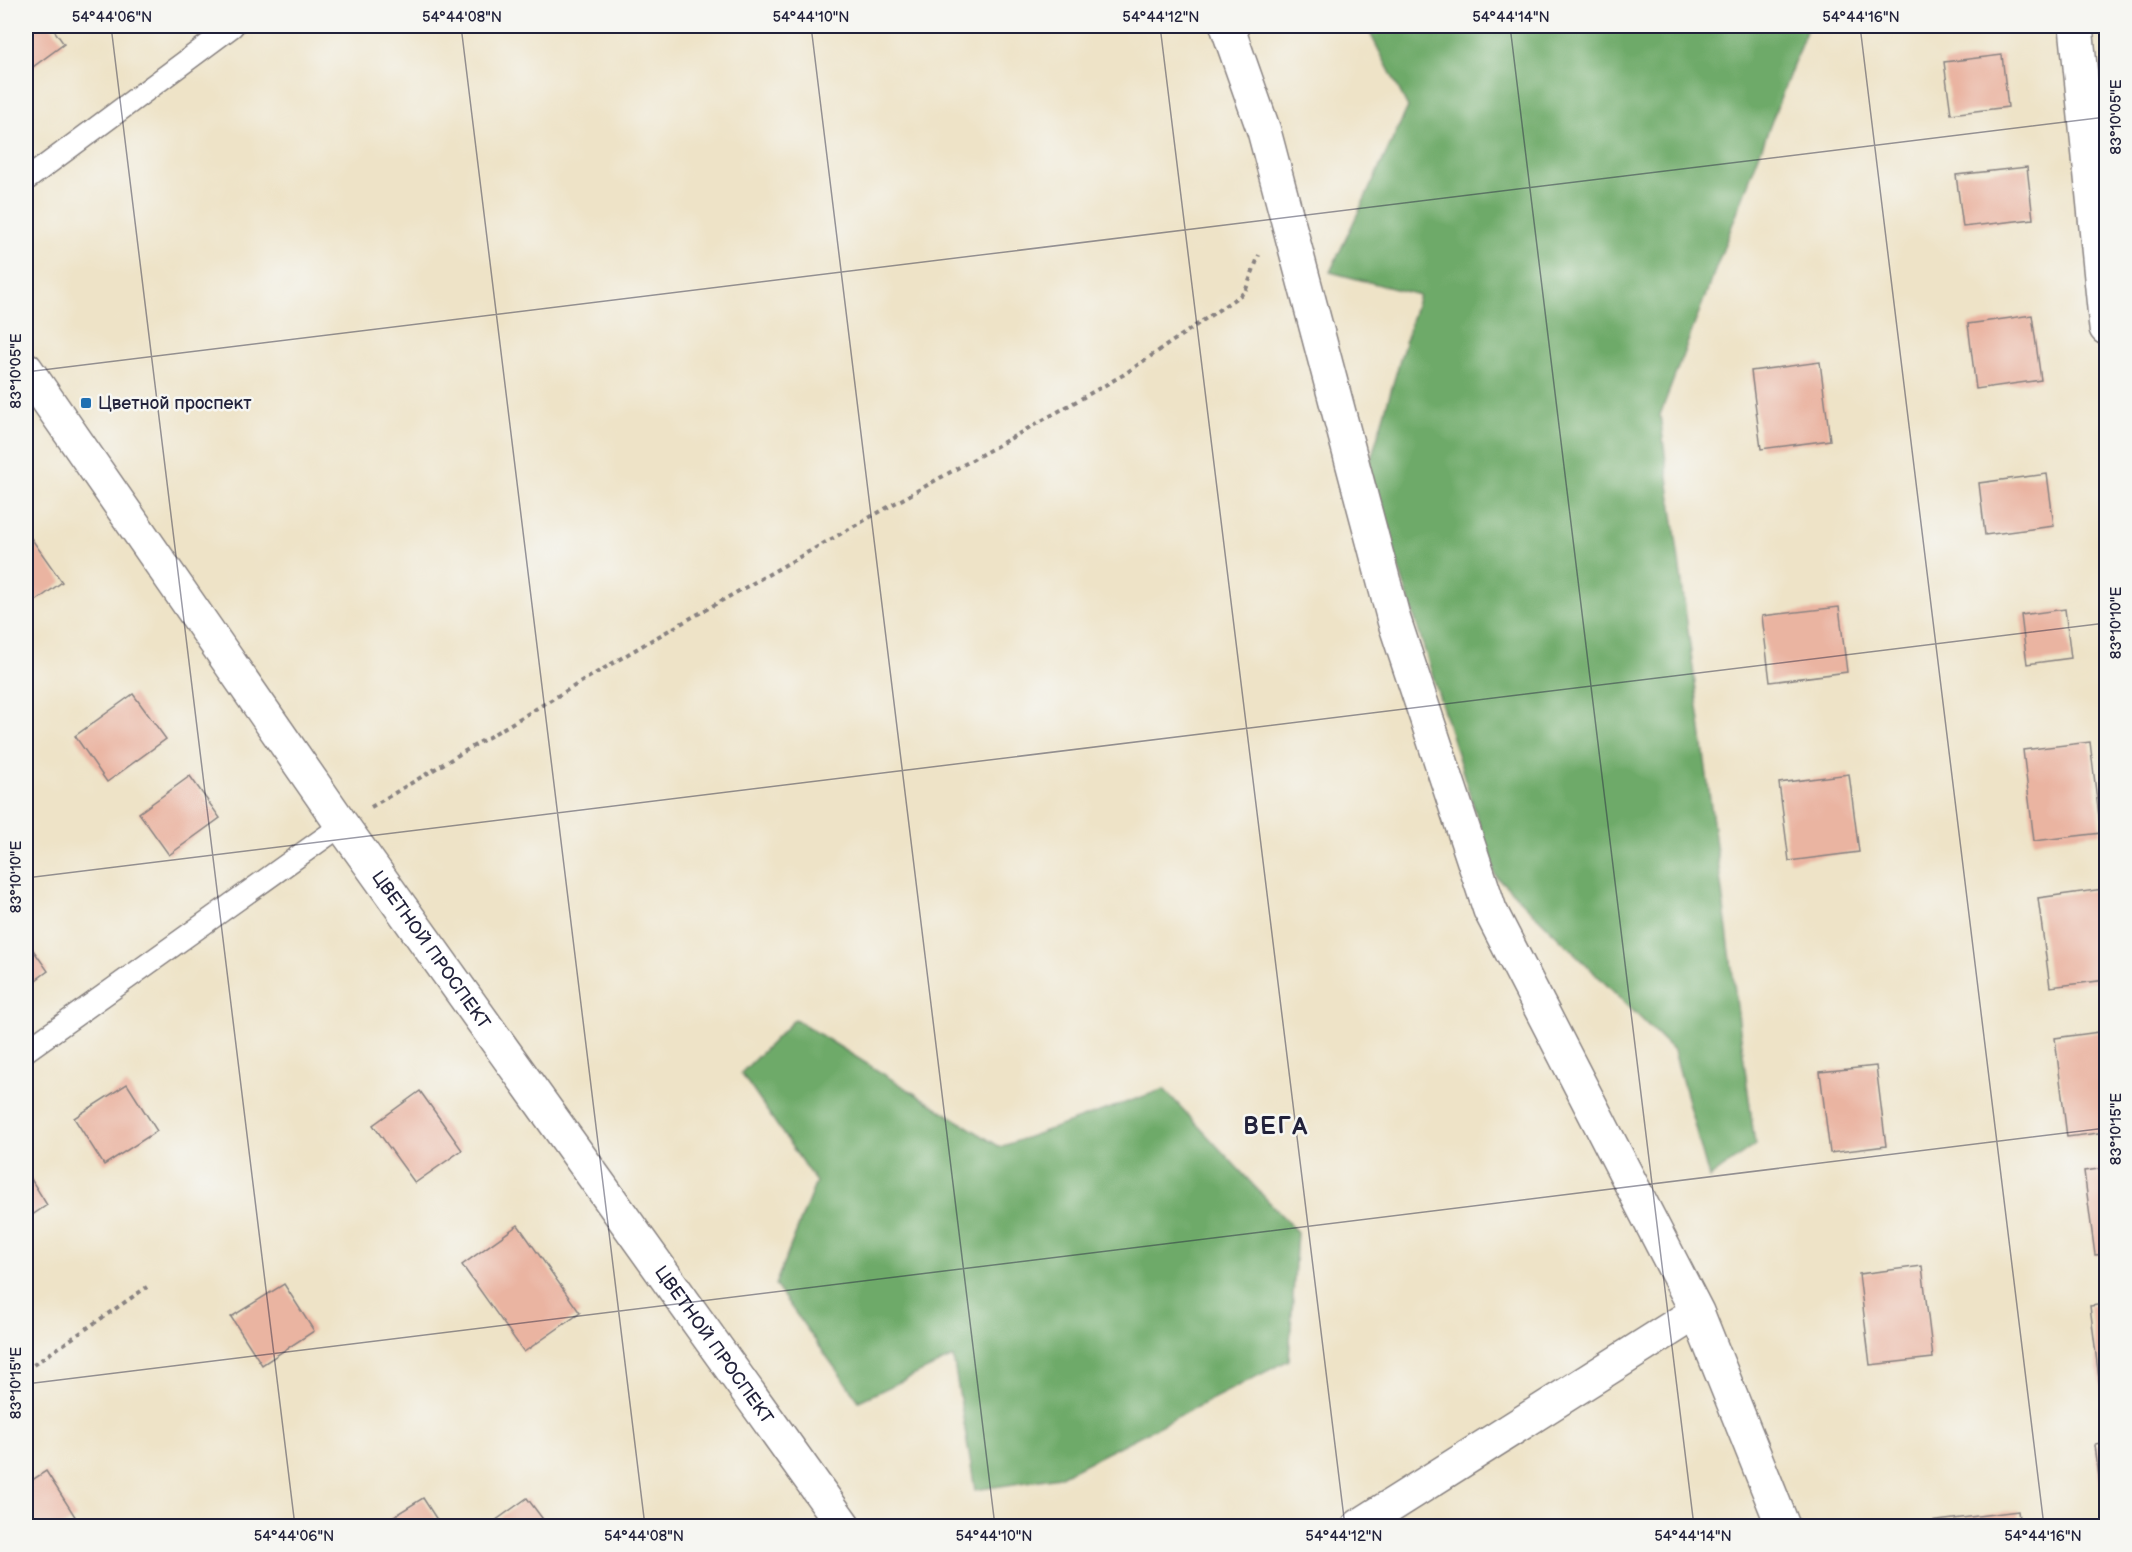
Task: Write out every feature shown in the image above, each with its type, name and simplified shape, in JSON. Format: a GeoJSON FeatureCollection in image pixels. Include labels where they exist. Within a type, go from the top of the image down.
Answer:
{"type":"FeatureCollection","features":[{"type":"Feature","properties":{"kind":"street"},"geometry":{"type":"LineString","coordinates":[[1227,26],[1264,130],[1394,620],[1490,910],[1697,1312],[1783,1527]]}},
{"type":"Feature","properties":{"kind":"street"},"geometry":{"type":"LineString","coordinates":[[2076,26],[2106,328]]}},
{"type":"Feature","properties":{"kind":"street","name":"ЦВЕТНОЙ ПРОСПЕКТ"},"geometry":{"type":"LineString","coordinates":[[26,369],[342,825],[844,1527]]}},
{"type":"Feature","properties":{"kind":"street"},"geometry":{"type":"LineString","coordinates":[[1359,1527],[1697,1312]]}},
{"type":"Feature","properties":{"kind":"lane"},"geometry":{"type":"LineString","coordinates":[[26,180],[233,26]]}},
{"type":"Feature","properties":{"kind":"lane"},"geometry":{"type":"LineString","coordinates":[[26,1051],[342,825]]}},
{"type":"Feature","properties":{"kind":"path"},"geometry":{"type":"LineString","coordinates":[[342,825],[650,640],[1123,375],[1245,292],[1262,249]]}},
{"type":"Feature","properties":{"kind":"path"},"geometry":{"type":"LineString","coordinates":[[26,1370],[147,1287]]}},
{"type":"Feature","properties":{"kind":"green space"},"geometry":{"type":"Polygon","coordinates":[[[1408,26],[1808,26],[1660,415],[1755,1145],[1709,1178],[1674,1051],[1495,875],[1368,469],[1419,295],[1330,272],[1408,107],[1369,31],[1408,26]]]}},
{"type":"Feature","properties":{"kind":"green space"},"geometry":{"type":"Polygon","coordinates":[[[795,1019],[1000,1147],[1164,1089],[1297,1232],[1289,1360],[1059,1477],[975,1490],[953,1357],[859,1401],[775,1285],[816,1182],[741,1073],[795,1019]]]}},
{"type":"Feature","properties":{"kind":"building"},"geometry":{"type":"Polygon","coordinates":[[[26,26],[51,26],[64,44],[26,72],[26,26]]]}},
{"type":"Feature","properties":{"kind":"building"},"geometry":{"type":"Polygon","coordinates":[[[2002,55],[2008,107],[1951,114],[1944,62],[2002,55]]]}},
{"type":"Feature","properties":{"kind":"building"},"geometry":{"type":"Polygon","coordinates":[[[2027,167],[2033,219],[1963,227],[1956,175],[2027,167]]]}},
{"type":"Feature","properties":{"kind":"building"},"geometry":{"type":"Polygon","coordinates":[[[2032,315],[2041,380],[1976,389],[1968,324],[2032,315]]]}},
{"type":"Feature","properties":{"kind":"building"},"geometry":{"type":"Polygon","coordinates":[[[1820,362],[1830,440],[1761,449],[1751,371],[1820,362]]]}},
{"type":"Feature","properties":{"kind":"building"},"geometry":{"type":"Polygon","coordinates":[[[2047,474],[2054,526],[1985,535],[1979,483],[2047,474]]]}},
{"type":"Feature","properties":{"kind":"building"},"geometry":{"type":"Polygon","coordinates":[[[26,531],[62,582],[26,608],[26,531]]]}},
{"type":"Feature","properties":{"kind":"building"},"geometry":{"type":"Polygon","coordinates":[[[1839,607],[1847,672],[1770,682],[1762,616],[1839,607]]]}},
{"type":"Feature","properties":{"kind":"building"},"geometry":{"type":"Polygon","coordinates":[[[2065,609],[2071,658],[2027,664],[2021,615],[2065,609]]]}},
{"type":"Feature","properties":{"kind":"building"},"geometry":{"type":"Polygon","coordinates":[[[133,694],[166,739],[107,782],[75,736],[133,694]]]}},
{"type":"Feature","properties":{"kind":"building"},"geometry":{"type":"Polygon","coordinates":[[[2090,742],[2101,833],[2034,841],[2023,750],[2090,742]]]}},
{"type":"Feature","properties":{"kind":"building"},"geometry":{"type":"Polygon","coordinates":[[[1849,774],[1859,852],[1789,861],[1779,783],[1849,774]]]}},
{"type":"Feature","properties":{"kind":"building"},"geometry":{"type":"Polygon","coordinates":[[[190,776],[220,818],[169,855],[139,813],[190,776]]]}},
{"type":"Feature","properties":{"kind":"building"},"geometry":{"type":"Polygon","coordinates":[[[2103,889],[2106,920],[2106,980],[2050,987],[2038,898],[2103,889]]]}},
{"type":"Feature","properties":{"kind":"building"},"geometry":{"type":"Polygon","coordinates":[[[26,940],[48,971],[26,987],[26,940]]]}},
{"type":"Feature","properties":{"kind":"building"},"geometry":{"type":"Polygon","coordinates":[[[2106,1031],[2106,1132],[2067,1137],[2055,1038],[2106,1031]]]}},
{"type":"Feature","properties":{"kind":"building"},"geometry":{"type":"Polygon","coordinates":[[[1876,1066],[1886,1146],[1830,1153],[1820,1072],[1876,1066]]]}},
{"type":"Feature","properties":{"kind":"building"},"geometry":{"type":"Polygon","coordinates":[[[127,1084],[157,1131],[104,1165],[74,1118],[127,1084]]]}},
{"type":"Feature","properties":{"kind":"building"},"geometry":{"type":"Polygon","coordinates":[[[420,1091],[462,1150],[415,1183],[373,1125],[420,1091]]]}},
{"type":"Feature","properties":{"kind":"building"},"geometry":{"type":"Polygon","coordinates":[[[2106,1168],[2106,1254],[2095,1255],[2084,1171],[2106,1168]]]}},
{"type":"Feature","properties":{"kind":"building"},"geometry":{"type":"Polygon","coordinates":[[[26,1171],[47,1205],[26,1219],[26,1171]]]}},
{"type":"Feature","properties":{"kind":"building"},"geometry":{"type":"Polygon","coordinates":[[[518,1225],[580,1313],[524,1352],[462,1265],[518,1225]]]}},
{"type":"Feature","properties":{"kind":"building"},"geometry":{"type":"Polygon","coordinates":[[[1922,1266],[1933,1358],[1870,1365],[1859,1274],[1922,1266]]]}},
{"type":"Feature","properties":{"kind":"building"},"geometry":{"type":"Polygon","coordinates":[[[284,1284],[314,1331],[262,1365],[231,1317],[284,1284]]]}},
{"type":"Feature","properties":{"kind":"building"},"geometry":{"type":"Polygon","coordinates":[[[2106,1304],[2106,1403],[2102,1403],[2090,1306],[2106,1304]]]}},
{"type":"Feature","properties":{"kind":"building"},"geometry":{"type":"Polygon","coordinates":[[[2106,1443],[2106,1525],[2105,1525],[2095,1445],[2106,1443]]]}},
{"type":"Feature","properties":{"kind":"building"},"geometry":{"type":"Polygon","coordinates":[[[46,1471],[76,1518],[63,1526],[26,1526],[26,1484],[46,1471]]]}},
{"type":"Feature","properties":{"kind":"building"},"geometry":{"type":"Polygon","coordinates":[[[423,1498],[441,1526],[378,1526],[423,1498]]]}},
{"type":"Feature","properties":{"kind":"building"},"geometry":{"type":"Polygon","coordinates":[[[527,1498],[548,1526],[488,1526],[527,1498]]]}},
{"type":"Feature","properties":{"kind":"building"},"geometry":{"type":"Polygon","coordinates":[[[2018,1511],[2020,1526],[1905,1526],[1905,1525],[2018,1511]]]}},
{"type":"Feature","properties":{"kind":"place","name":"Цветной проспект"},"geometry":{"type":"Point","coordinates":[86,403]}},
{"type":"Feature","properties":{"kind":"district","name":"ВЕГА"},"geometry":{"type":"Point","coordinates":[1276,1126]}}]}
